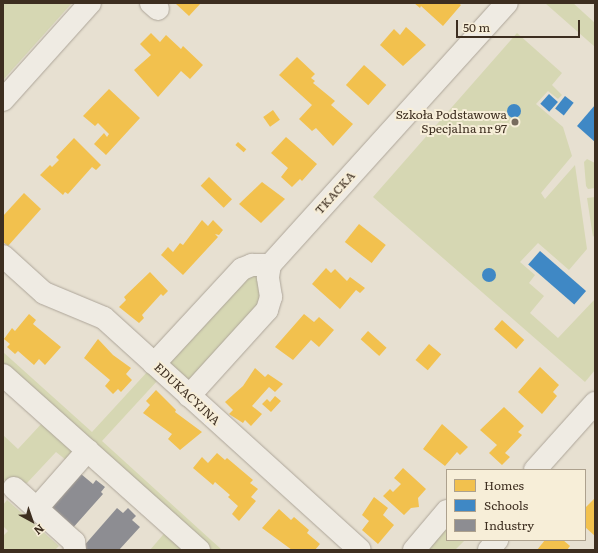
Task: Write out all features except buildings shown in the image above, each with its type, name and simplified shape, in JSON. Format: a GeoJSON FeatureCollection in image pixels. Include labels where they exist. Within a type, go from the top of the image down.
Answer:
{"type":"FeatureCollection","features":[{"type":"Feature","properties":{"kind":"street"},"geometry":{"type":"LineString","coordinates":[[3,100],[90,3]]}},
{"type":"Feature","properties":{"kind":"street","name":"TKACKA"},"geometry":{"type":"LineString","coordinates":[[270,265],[507,3]]}},
{"type":"Feature","properties":{"kind":"street","name":"EDUKACYJNA"},"geometry":{"type":"LineString","coordinates":[[3,256],[44,293],[104,318],[360,550]]}},
{"type":"Feature","properties":{"kind":"street"},"geometry":{"type":"LineString","coordinates":[[154,364],[242,269],[252,265],[270,265],[268,277],[271,298],[267,310],[189,396]]}},
{"type":"Feature","properties":{"kind":"street"},"geometry":{"type":"LineString","coordinates":[[3,374],[199,550]]}},
{"type":"Feature","properties":{"kind":"street"},"geometry":{"type":"LineString","coordinates":[[535,469],[595,402]]}},
{"type":"Feature","properties":{"kind":"street"},"geometry":{"type":"LineString","coordinates":[[37,508],[88,450]]}},
{"type":"Feature","properties":{"kind":"street"},"geometry":{"type":"LineString","coordinates":[[14,488],[74,542],[75,550]]}},
{"type":"Feature","properties":{"kind":"street"},"geometry":{"type":"LineString","coordinates":[[414,550],[446,512]]}},
{"type":"Feature","properties":{"kind":"street"},"geometry":{"type":"LineString","coordinates":[[489,550],[496,541]]}},
{"type":"Feature","properties":{"kind":"green space"},"geometry":{"type":"Polygon","coordinates":[[[3,3],[72,3],[3,80],[3,3]]]}},
{"type":"Feature","properties":{"kind":"green space"},"geometry":{"type":"Polygon","coordinates":[[[545,3],[573,3],[595,23],[595,47],[545,3]]]}},
{"type":"Feature","properties":{"kind":"green space","name":"Szkoła Podstawowa Specjalna nr 97"},"geometry":{"type":"Polygon","coordinates":[[[517,33],[562,73],[552,85],[562,95],[558,99],[548,91],[536,104],[563,127],[572,156],[541,193],[545,199],[575,165],[587,249],[569,270],[538,243],[520,262],[535,275],[529,283],[544,296],[530,313],[558,338],[595,299],[595,370],[585,382],[373,197],[517,33]]]}},
{"type":"Feature","properties":{"kind":"green space"},"geometry":{"type":"Polygon","coordinates":[[[587,159],[595,163],[595,188],[588,189],[586,186],[584,162],[587,159]]]}},
{"type":"Feature","properties":{"kind":"green space"},"geometry":{"type":"Polygon","coordinates":[[[595,197],[595,234],[593,237],[587,198],[595,197]]]}},
{"type":"Feature","properties":{"kind":"green space"},"geometry":{"type":"Polygon","coordinates":[[[255,274],[259,278],[265,299],[190,382],[167,361],[243,276],[255,274]]]}},
{"type":"Feature","properties":{"kind":"green space"},"geometry":{"type":"Polygon","coordinates":[[[3,352],[92,432],[148,371],[158,380],[102,441],[222,550],[206,550],[3,370],[3,352]]]}},
{"type":"Feature","properties":{"kind":"green space"},"geometry":{"type":"Polygon","coordinates":[[[44,421],[75,448],[66,460],[56,452],[27,483],[12,485],[3,479],[3,435],[18,449],[44,421]]]}},
{"type":"Feature","properties":{"kind":"green space"},"geometry":{"type":"Polygon","coordinates":[[[7,500],[59,546],[55,550],[3,550],[3,536],[8,531],[3,526],[3,505],[7,500]]]}},
{"type":"Feature","properties":{"kind":"green space"},"geometry":{"type":"Polygon","coordinates":[[[446,523],[446,541],[464,541],[455,550],[422,550],[446,523]]]}},
{"type":"Feature","properties":{"kind":"green space"},"geometry":{"type":"Polygon","coordinates":[[[168,529],[192,550],[150,550],[168,529]]]}},
{"type":"Feature","properties":{"kind":"place","name":"Szkoła Podstawowa Specjalna nr 97"},"geometry":{"type":"Point","coordinates":[515,122]}}]}
